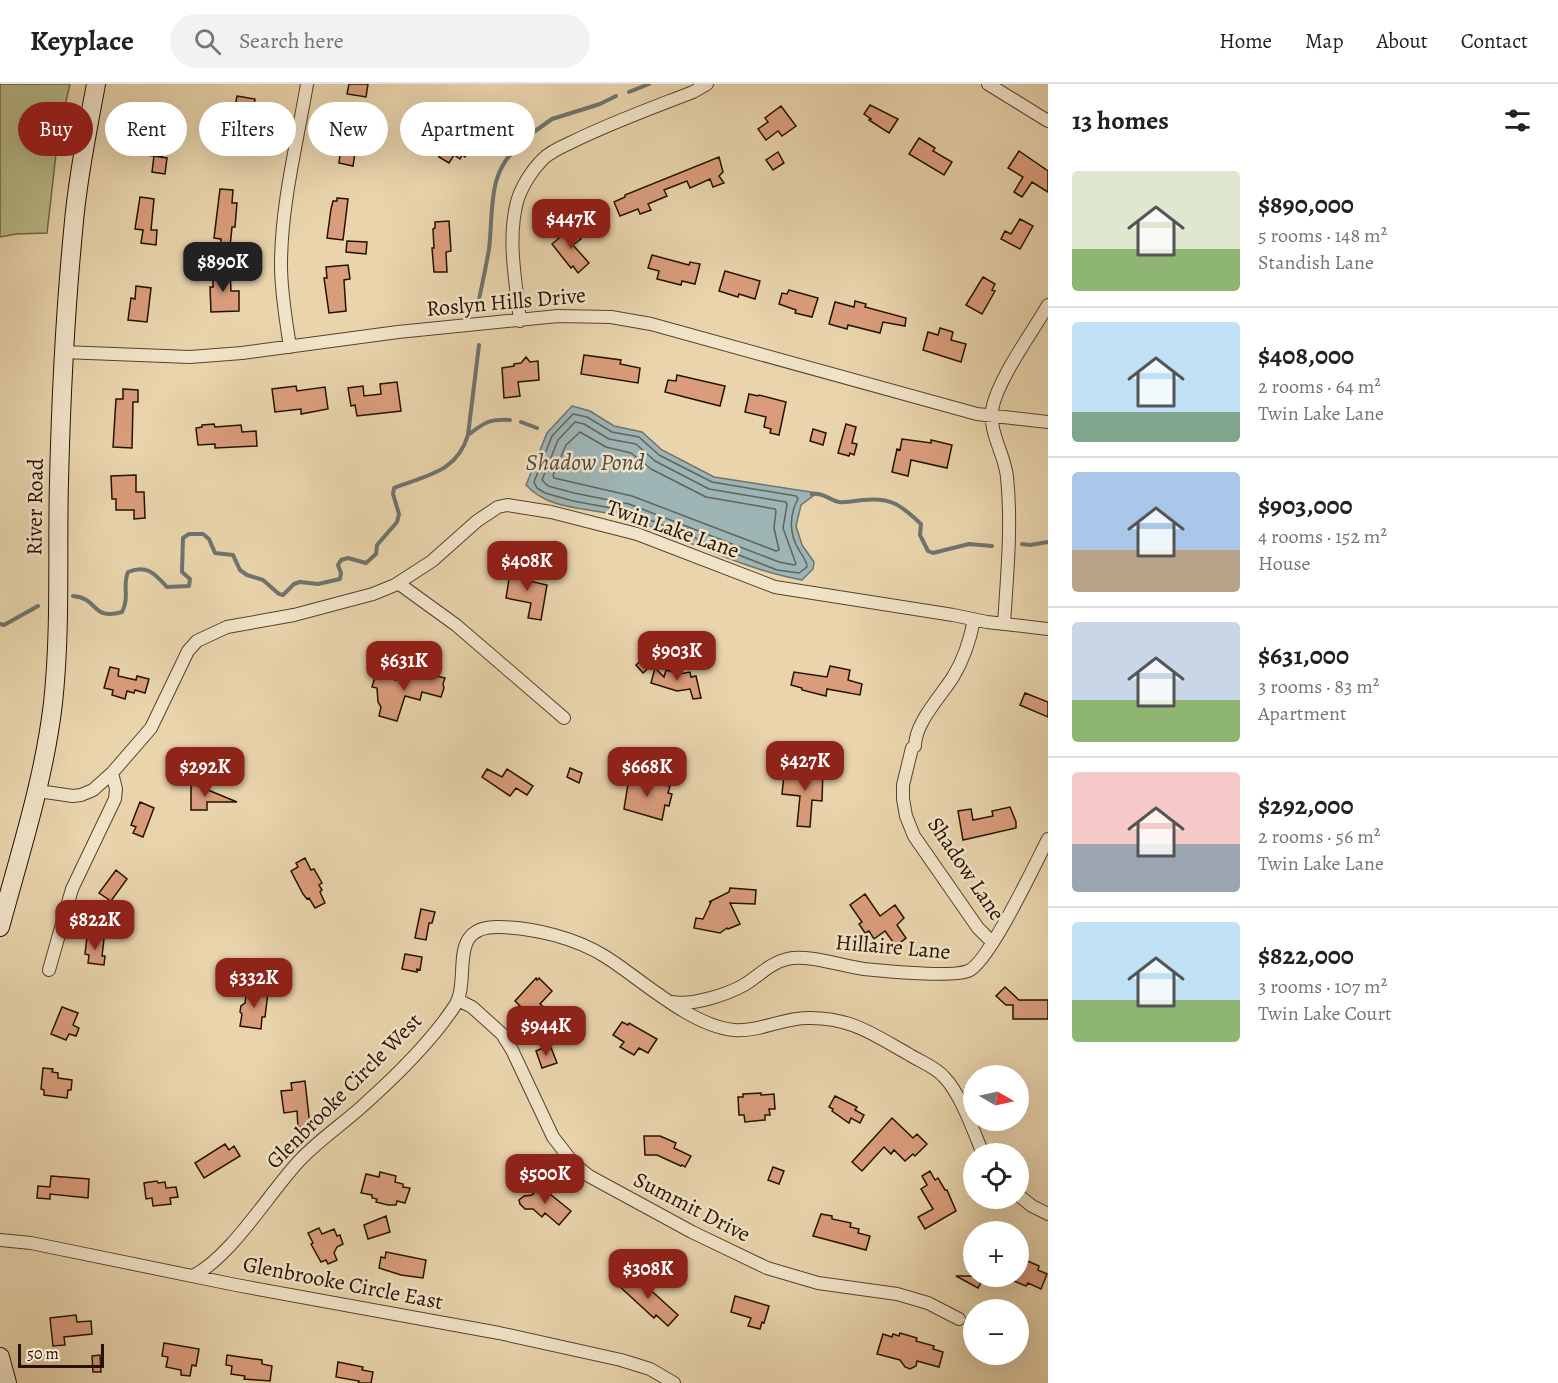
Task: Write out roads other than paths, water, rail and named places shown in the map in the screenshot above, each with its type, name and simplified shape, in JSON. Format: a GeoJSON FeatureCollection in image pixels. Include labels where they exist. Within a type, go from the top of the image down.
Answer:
{"type":"FeatureCollection","features":[{"type":"Feature","properties":{"kind":"main road","name":"River Road"},"geometry":{"type":"LineString","coordinates":[[0,927],[38,791],[49,732],[56,666],[63,352],[73,231],[96,84]]}},
{"type":"Feature","properties":{"kind":"main road"},"geometry":{"type":"LineString","coordinates":[[0,1358],[7,1383]]}},
{"type":"Feature","properties":{"kind":"street"},"geometry":{"type":"LineString","coordinates":[[290,347],[282,294],[282,238],[307,84]]}},
{"type":"Feature","properties":{"kind":"street"},"geometry":{"type":"LineString","coordinates":[[520,321],[513,224],[517,201],[526,180],[543,158],[585,135],[693,92],[707,84]]}},
{"type":"Feature","properties":{"kind":"street"},"geometry":{"type":"LineString","coordinates":[[988,84],[1048,121]]}},
{"type":"Feature","properties":{"kind":"street"},"geometry":{"type":"LineString","coordinates":[[1004,624],[1007,475],[992,416],[1003,382],[1048,305]]}},
{"type":"Feature","properties":{"kind":"street","name":"Roslyn Hills Drive"},"geometry":{"type":"LineString","coordinates":[[63,352],[190,357],[290,347],[398,332],[588,316],[611,317],[651,324],[977,414],[1048,422]]}},
{"type":"Feature","properties":{"kind":"street","name":"Twin Lake Lane"},"geometry":{"type":"LineString","coordinates":[[38,791],[64,796],[81,795],[93,790],[112,773],[151,728],[188,651],[197,641],[226,627],[294,615],[373,594],[399,583],[432,561],[477,521],[507,505],[517,505],[637,534],[775,587],[1048,630]]}},
{"type":"Feature","properties":{"kind":"street"},"geometry":{"type":"LineString","coordinates":[[399,583],[456,625],[564,718]]}},
{"type":"Feature","properties":{"kind":"street","name":"Shadow Lane"},"geometry":{"type":"LineString","coordinates":[[974,620],[963,659],[915,739],[903,785],[903,799],[906,816],[914,836],[978,928],[992,942]]}},
{"type":"Feature","properties":{"kind":"street"},"geometry":{"type":"LineString","coordinates":[[49,970],[72,889],[115,799],[116,789],[112,773]]}},
{"type":"Feature","properties":{"kind":"street","name":"Hillaire Lane"},"geometry":{"type":"LineString","coordinates":[[670,1002],[682,1004],[732,991],[775,963],[793,958],[864,969],[959,974],[977,966],[1004,925],[1048,839]]}},
{"type":"Feature","properties":{"kind":"street","name":"Glenbrooke Circle West"},"geometry":{"type":"LineString","coordinates":[[193,1276],[214,1262],[299,1161],[320,1140],[368,1102],[436,1030],[458,1000],[465,945],[476,933],[486,928],[497,927],[548,934],[588,947],[699,1019],[734,1030],[747,1030],[806,1018],[840,1020],[861,1028],[930,1066],[944,1077],[966,1114],[978,1143]]}},
{"type":"Feature","properties":{"kind":"street","name":"Summit Drive"},"geometry":{"type":"LineString","coordinates":[[458,1000],[472,1007],[502,1034],[512,1050],[553,1137],[574,1164],[589,1176],[692,1232],[767,1268],[818,1283],[897,1294],[928,1303],[959,1319]]}},
{"type":"Feature","properties":{"kind":"street"},"geometry":{"type":"LineString","coordinates":[[1029,1204],[1048,1214]]}},
{"type":"Feature","properties":{"kind":"street","name":"Glenbrooke Circle East"},"geometry":{"type":"LineString","coordinates":[[0,1240],[31,1243],[193,1276],[499,1333],[621,1360],[650,1369],[674,1383]]}},
{"type":"Feature","properties":{"kind":"water","name":"Shadow Pond"},"geometry":{"type":"Polygon","coordinates":[[[572,406],[590,411],[614,426],[642,432],[662,450],[714,477],[817,493],[801,505],[796,526],[802,545],[814,562],[813,569],[802,580],[768,572],[630,519],[559,504],[536,494],[526,485],[547,433],[572,406]]]}},
{"type":"Feature","properties":{"kind":"waterway"},"geometry":{"type":"LineString","coordinates":[[629,92],[649,84]]}},
{"type":"Feature","properties":{"kind":"waterway"},"geometry":{"type":"LineString","coordinates":[[535,131],[552,119],[600,104],[616,96]]}},
{"type":"Feature","properties":{"kind":"waterway"},"geometry":{"type":"LineString","coordinates":[[478,304],[489,249],[494,192],[497,178],[509,156]]}},
{"type":"Feature","properties":{"kind":"waterway"},"geometry":{"type":"LineString","coordinates":[[73,596],[87,601],[105,614],[112,614],[122,612],[128,572],[146,570],[154,574],[167,587],[189,586],[190,579],[182,572],[183,538],[189,534],[203,534],[209,539],[215,553],[233,555],[240,570],[263,580],[283,595],[294,584],[300,582],[318,584],[340,579],[341,573],[338,565],[341,560],[348,558],[366,563],[376,554],[377,545],[397,522],[399,514],[393,494],[394,488],[448,465],[463,447],[468,435],[479,345]]}},
{"type":"Feature","properties":{"kind":"waterway"},"geometry":{"type":"LineString","coordinates":[[468,435],[488,422],[510,420]]}},
{"type":"Feature","properties":{"kind":"waterway"},"geometry":{"type":"LineString","coordinates":[[521,422],[537,428]]}},
{"type":"Feature","properties":{"kind":"waterway"},"geometry":{"type":"LineString","coordinates":[[812,494],[823,495],[839,502],[873,499],[895,504],[921,524],[920,535],[928,551],[933,553],[969,544],[992,546]]}},
{"type":"Feature","properties":{"kind":"waterway"},"geometry":{"type":"LineString","coordinates":[[1022,544],[1048,542]]}},
{"type":"Feature","properties":{"kind":"waterway"},"geometry":{"type":"LineString","coordinates":[[0,624],[4,625],[38,606]]}}]}
